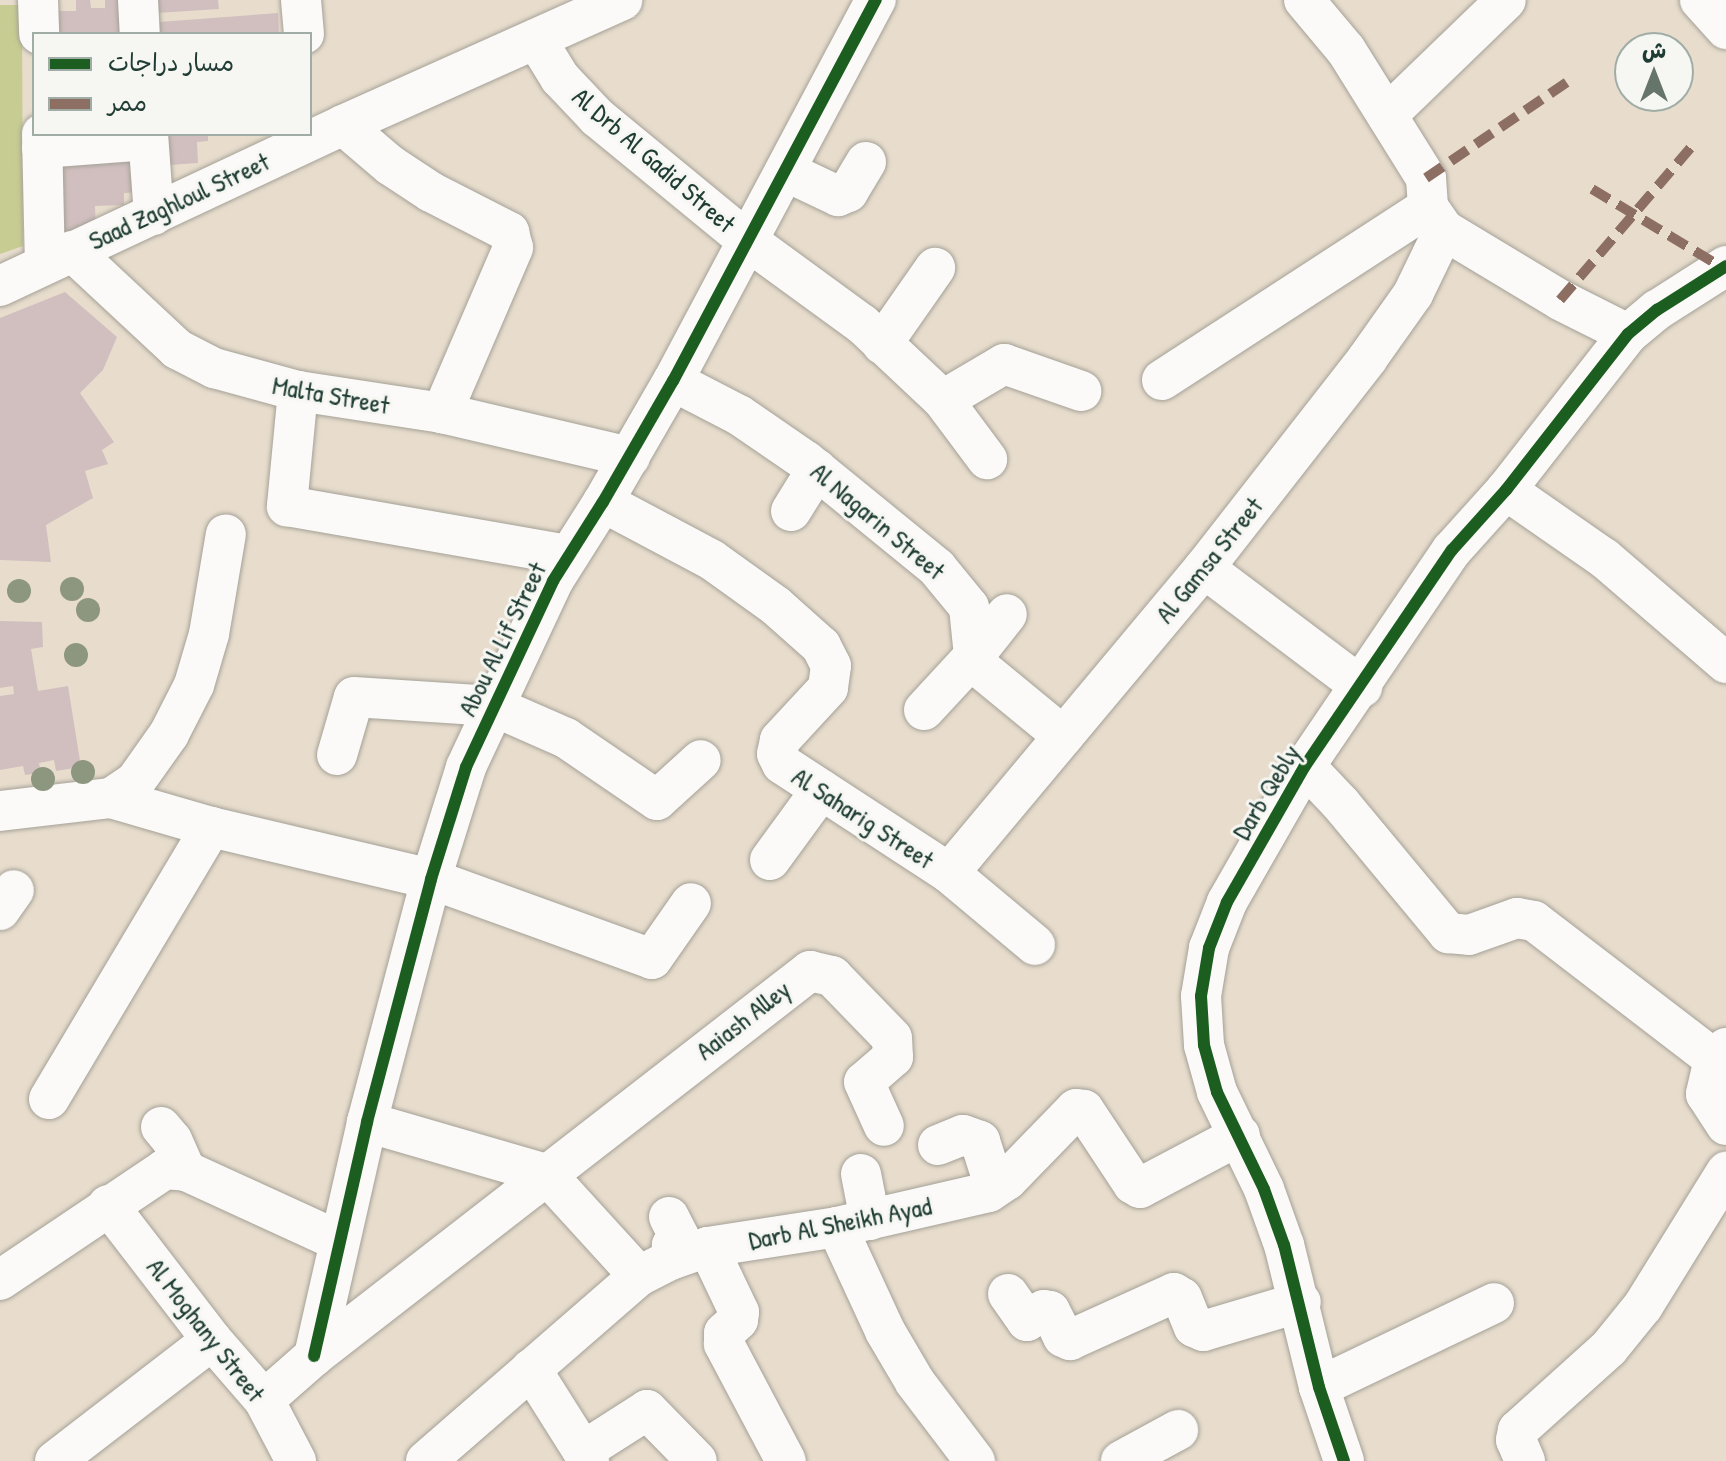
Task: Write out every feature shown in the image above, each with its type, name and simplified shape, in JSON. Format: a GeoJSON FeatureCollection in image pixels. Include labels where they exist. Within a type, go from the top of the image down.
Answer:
{"type":"FeatureCollection","features":[{"type":"Feature","properties":{"kind":"street"},"geometry":{"type":"LineString","coordinates":[[38,0],[39,32]]}},
{"type":"Feature","properties":{"kind":"street"},"geometry":{"type":"LineString","coordinates":[[138,0],[140,32]]}},
{"type":"Feature","properties":{"kind":"street"},"geometry":{"type":"LineString","coordinates":[[301,0],[304,32]]}},
{"type":"Feature","properties":{"kind":"street","name":"Abou Al Lif Street"},"geometry":{"type":"LineString","coordinates":[[314,1356],[367,1122],[431,879],[466,767],[553,581],[673,381],[876,0]]}},
{"type":"Feature","properties":{"kind":"street"},"geometry":{"type":"LineString","coordinates":[[1304,0],[1346,50],[1426,178],[1436,218],[1560,300],[1628,334]]}},
{"type":"Feature","properties":{"kind":"street"},"geometry":{"type":"LineString","coordinates":[[1387,115],[1506,0]]}},
{"type":"Feature","properties":{"kind":"street"},"geometry":{"type":"LineString","coordinates":[[1700,0],[1726,29]]}},
{"type":"Feature","properties":{"kind":"street","name":"Saad Zaghloul Street"},"geometry":{"type":"LineString","coordinates":[[322,124],[536,39],[619,1]]}},
{"type":"Feature","properties":{"kind":"street","name":"Al Drb Al Gadid Street"},"geometry":{"type":"LineString","coordinates":[[536,39],[560,78],[588,109],[748,241],[862,324],[943,400],[987,459]]}},
{"type":"Feature","properties":{"kind":"street"},"geometry":{"type":"LineString","coordinates":[[322,124],[431,192],[509,232],[513,248],[442,413]]}},
{"type":"Feature","properties":{"kind":"street","name":"Saad Zaghloul Street"},"geometry":{"type":"LineString","coordinates":[[0,286],[154,215],[300,136]]}},
{"type":"Feature","properties":{"kind":"street"},"geometry":{"type":"LineString","coordinates":[[59,257],[42,141],[148,137],[154,215]]}},
{"type":"Feature","properties":{"kind":"street"},"geometry":{"type":"LineString","coordinates":[[785,171],[838,196],[848,192],[866,162]]}},
{"type":"Feature","properties":{"kind":"street"},"geometry":{"type":"LineString","coordinates":[[1162,380],[1436,218]]}},
{"type":"Feature","properties":{"kind":"street","name":"Al Gamsa Street"},"geometry":{"type":"LineString","coordinates":[[949,873],[1204,568],[1376,346],[1413,294],[1436,218]]}},
{"type":"Feature","properties":{"kind":"street","name":"Malta Street"},"geometry":{"type":"LineString","coordinates":[[59,257],[177,349],[235,376],[298,391],[442,413],[630,457]]}},
{"type":"Feature","properties":{"kind":"street","name":"Darb Qebly"},"geometry":{"type":"LineString","coordinates":[[1344,1461],[1319,1387],[1301,1302],[1264,1189],[1217,1092],[1204,1045],[1201,996],[1209,948],[1227,902],[1305,766],[1362,687],[1410,609],[1452,550],[1506,490],[1628,334],[1657,310],[1726,266]]}},
{"type":"Feature","properties":{"kind":"street"},"geometry":{"type":"LineString","coordinates":[[882,344],[935,268]]}},
{"type":"Feature","properties":{"kind":"street"},"geometry":{"type":"LineString","coordinates":[[943,400],[1004,364],[1081,391]]}},
{"type":"Feature","properties":{"kind":"street","name":"Al Nagarin Street"},"geometry":{"type":"LineString","coordinates":[[673,381],[739,415],[817,469],[956,587],[969,607],[973,621],[974,656]]}},
{"type":"Feature","properties":{"kind":"street"},"geometry":{"type":"LineString","coordinates":[[298,391],[287,506],[569,555]]}},
{"type":"Feature","properties":{"kind":"street"},"geometry":{"type":"LineString","coordinates":[[791,511],[817,469]]}},
{"type":"Feature","properties":{"kind":"street"},"geometry":{"type":"LineString","coordinates":[[1506,490],[1604,558],[1726,663]]}},
{"type":"Feature","properties":{"kind":"street","name":"Al Saharig Street"},"geometry":{"type":"LineString","coordinates":[[603,502],[712,560],[776,606],[821,646],[831,666],[828,688],[780,740],[777,754],[782,764],[949,873],[1035,945]]}},
{"type":"Feature","properties":{"kind":"street"},"geometry":{"type":"LineString","coordinates":[[111,798],[135,782],[147,767],[194,685],[209,634],[226,534]]}},
{"type":"Feature","properties":{"kind":"street"},"geometry":{"type":"LineString","coordinates":[[1204,568],[1362,687]]}},
{"type":"Feature","properties":{"kind":"street"},"geometry":{"type":"LineString","coordinates":[[924,710],[974,656],[1007,614]]}},
{"type":"Feature","properties":{"kind":"street"},"geometry":{"type":"LineString","coordinates":[[974,656],[979,667],[1063,736]]}},
{"type":"Feature","properties":{"kind":"street"},"geometry":{"type":"LineString","coordinates":[[337,755],[354,697],[493,706],[566,738],[657,800],[701,760]]}},
{"type":"Feature","properties":{"kind":"street"},"geometry":{"type":"LineString","coordinates":[[1305,766],[1341,804],[1448,933],[1469,935],[1517,918],[1534,921],[1720,1054],[1706,1094],[1726,1125]]}},
{"type":"Feature","properties":{"kind":"street"},"geometry":{"type":"LineString","coordinates":[[770,860],[821,790]]}},
{"type":"Feature","properties":{"kind":"street"},"geometry":{"type":"LineString","coordinates":[[0,811],[111,798],[211,827],[431,879],[652,959],[691,903]]}},
{"type":"Feature","properties":{"kind":"street"},"geometry":{"type":"LineString","coordinates":[[49,1099],[211,827]]}},
{"type":"Feature","properties":{"kind":"street","name":"Aaiash Alley"},"geometry":{"type":"LineString","coordinates":[[546,1174],[810,971],[832,976],[892,1038],[893,1057],[864,1082],[884,1126]]}},
{"type":"Feature","properties":{"kind":"street","name":"Darb Al Sheikh Ayad"},"geometry":{"type":"LineString","coordinates":[[673,1261],[854,1224],[968,1198],[995,1188],[1076,1109],[1084,1110],[1133,1184],[1140,1188],[1240,1135]]}},
{"type":"Feature","properties":{"kind":"street"},"geometry":{"type":"LineString","coordinates":[[367,1122],[546,1174],[673,1261],[739,1312],[738,1320],[724,1333],[724,1344],[786,1461]]}},
{"type":"Feature","properties":{"kind":"street"},"geometry":{"type":"LineString","coordinates":[[161,1127],[177,1148],[186,1171]]}},
{"type":"Feature","properties":{"kind":"street"},"geometry":{"type":"LineString","coordinates":[[938,1145],[963,1135],[980,1141],[995,1188]]}},
{"type":"Feature","properties":{"kind":"street"},"geometry":{"type":"LineString","coordinates":[[0,1280],[156,1172],[165,1169],[186,1171],[339,1241]]}},
{"type":"Feature","properties":{"kind":"street"},"geometry":{"type":"LineString","coordinates":[[1525,1461],[1516,1440],[1518,1430],[1609,1348],[1626,1327],[1726,1172]]}},
{"type":"Feature","properties":{"kind":"street"},"geometry":{"type":"LineString","coordinates":[[264,1400],[314,1356],[546,1174]]}},
{"type":"Feature","properties":{"kind":"street"},"geometry":{"type":"LineString","coordinates":[[861,1174],[854,1224],[885,1331],[915,1382],[975,1461]]}},
{"type":"Feature","properties":{"kind":"street","name":"Al Moghany Street"},"geometry":{"type":"LineString","coordinates":[[108,1205],[212,1340],[264,1400],[296,1461]]}},
{"type":"Feature","properties":{"kind":"street"},"geometry":{"type":"LineString","coordinates":[[669,1217],[679,1237],[672,1245],[673,1261]]}},
{"type":"Feature","properties":{"kind":"street"},"geometry":{"type":"LineString","coordinates":[[426,1461],[470,1446],[531,1369],[673,1261]]}},
{"type":"Feature","properties":{"kind":"street"},"geometry":{"type":"LineString","coordinates":[[1008,1294],[1027,1321],[1044,1310],[1050,1311],[1063,1337],[1070,1340],[1174,1293],[1182,1298],[1194,1327],[1203,1331],[1301,1302]]}},
{"type":"Feature","properties":{"kind":"street"},"geometry":{"type":"LineString","coordinates":[[1319,1387],[1494,1303]]}},
{"type":"Feature","properties":{"kind":"street"},"geometry":{"type":"LineString","coordinates":[[55,1461],[102,1448],[212,1340]]}},
{"type":"Feature","properties":{"kind":"street"},"geometry":{"type":"LineString","coordinates":[[531,1369],[586,1456],[647,1410],[697,1461]]}},
{"type":"Feature","properties":{"kind":"street"},"geometry":{"type":"LineString","coordinates":[[1121,1461],[1178,1430]]}},
{"type":"Feature","properties":{"kind":"green space"},"geometry":{"type":"Polygon","coordinates":[[[0,5],[22,5],[23,246],[0,254],[0,5]]]}},
{"type":"Feature","properties":{"kind":"building"},"geometry":{"type":"Polygon","coordinates":[[[76,0],[90,0],[91,8],[105,8],[105,0],[123,0],[130,32],[54,32],[54,11],[76,11],[76,0]]]}},
{"type":"Feature","properties":{"kind":"building"},"geometry":{"type":"Polygon","coordinates":[[[157,0],[218,0],[219,9],[157,13],[157,0]]]}},
{"type":"Feature","properties":{"kind":"building"},"geometry":{"type":"Polygon","coordinates":[[[278,13],[279,32],[160,32],[159,22],[278,13]]]}},
{"type":"Feature","properties":{"kind":"building"},"geometry":{"type":"Polygon","coordinates":[[[167,136],[208,136],[208,141],[197,142],[198,163],[170,165],[167,136]]]}},
{"type":"Feature","properties":{"kind":"building"},"geometry":{"type":"Polygon","coordinates":[[[138,160],[139,192],[124,193],[124,205],[95,206],[96,234],[59,235],[58,161],[138,160]]]}},
{"type":"Feature","properties":{"kind":"building"},"geometry":{"type":"Polygon","coordinates":[[[65,292],[117,337],[103,370],[80,393],[114,442],[102,450],[108,464],[85,471],[93,498],[46,525],[51,562],[0,560],[0,318],[65,292]]]}},
{"type":"Feature","properties":{"kind":"building"},"geometry":{"type":"Polygon","coordinates":[[[0,621],[42,622],[43,647],[31,649],[38,691],[68,686],[81,767],[56,771],[54,760],[39,763],[41,773],[25,775],[23,766],[0,770],[0,696],[14,694],[13,686],[0,688],[0,621]]]}},
{"type":"Feature","properties":{"kind":"marked path"},"geometry":{"type":"LineString","coordinates":[[1426,178],[1567,82]]}},
{"type":"Feature","properties":{"kind":"marked path"},"geometry":{"type":"LineString","coordinates":[[1560,300],[1691,147]]}},
{"type":"Feature","properties":{"kind":"marked path"},"geometry":{"type":"LineString","coordinates":[[1592,189],[1723,268]]}},
{"type":"Feature","properties":{"kind":"cycle path"},"geometry":{"type":"LineString","coordinates":[[314,1356],[367,1122],[431,879],[466,767],[553,581],[673,381],[876,0]]}},
{"type":"Feature","properties":{"kind":"cycle path"},"geometry":{"type":"LineString","coordinates":[[1344,1461],[1319,1387],[1284,1245],[1264,1189],[1217,1092],[1204,1045],[1201,996],[1209,948],[1227,902],[1305,766],[1452,550],[1506,490],[1628,334],[1657,310],[1726,266]]}}]}
